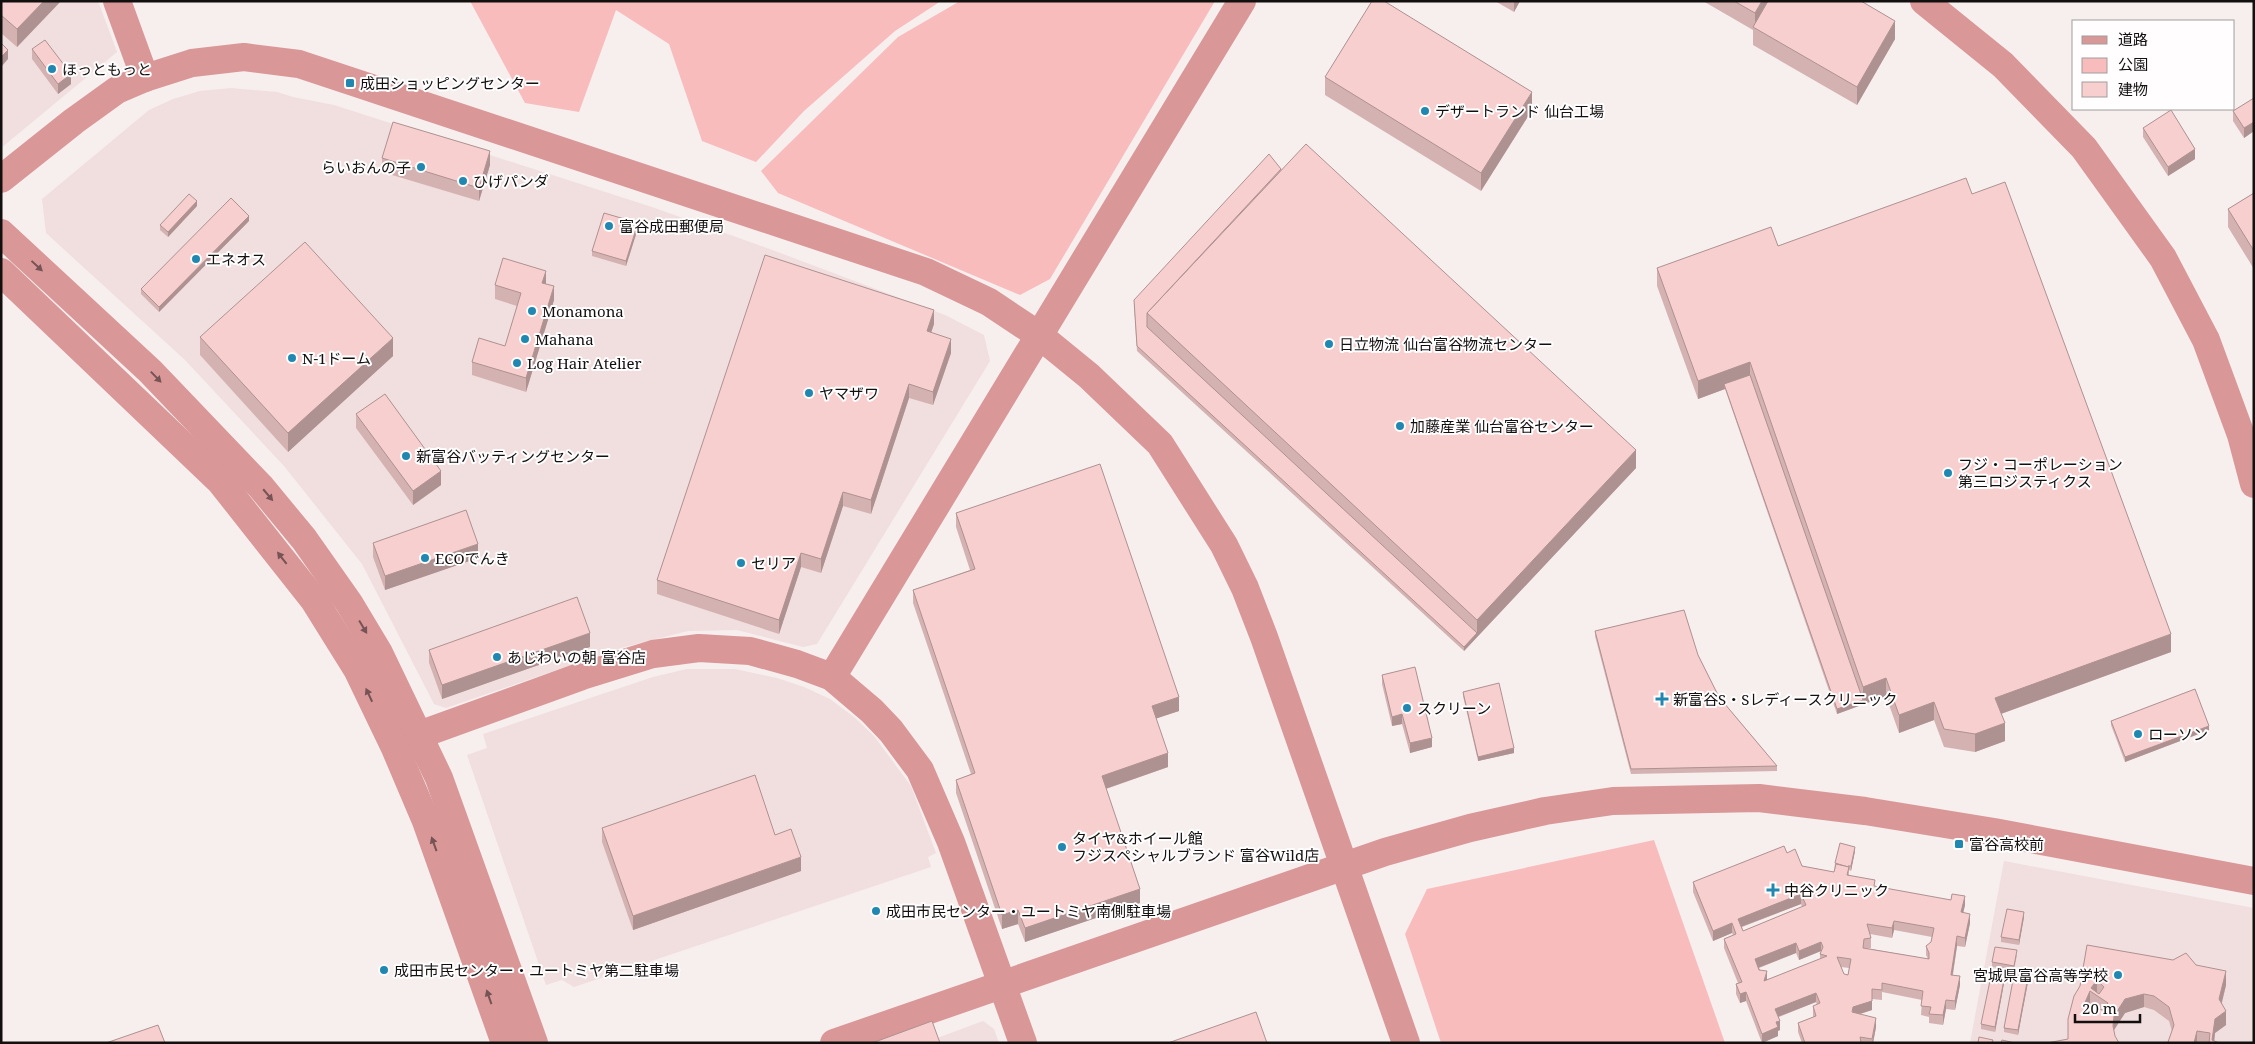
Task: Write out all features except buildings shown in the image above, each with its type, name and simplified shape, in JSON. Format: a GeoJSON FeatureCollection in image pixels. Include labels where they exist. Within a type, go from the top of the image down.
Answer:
{"type":"FeatureCollection","features":[{"type":"Feature","properties":{"kind":"street"},"geometry":{"type":"LineString","coordinates":[[117,1],[145,78]]}},
{"type":"Feature","properties":{"kind":"street"},"geometry":{"type":"LineString","coordinates":[[832,678],[1242,1]]}},
{"type":"Feature","properties":{"kind":"street"},"geometry":{"type":"LineString","coordinates":[[1924,1],[2003,66],[2084,148],[2163,258],[2206,340],[2241,435],[2254,484]]}},
{"type":"Feature","properties":{"kind":"street"},"geometry":{"type":"LineString","coordinates":[[1,179],[74,121],[117,90],[145,78],[192,63],[244,57],[299,64],[926,272],[989,302],[1040,336],[1089,376],[1160,444],[1224,545],[1245,588],[1264,637],[1406,1043]]}},
{"type":"Feature","properties":{"kind":"street"},"geometry":{"type":"LineString","coordinates":[[1,233],[150,371],[268,495],[304,539],[349,603],[379,653],[440,778],[534,1043]]}},
{"type":"Feature","properties":{"kind":"street"},"geometry":{"type":"LineString","coordinates":[[1,272],[220,481],[314,600],[357,669],[426,821],[505,1043]]}},
{"type":"Feature","properties":{"kind":"street"},"geometry":{"type":"LineString","coordinates":[[420,735],[582,676],[654,654],[699,648],[750,651],[797,664],[832,678],[891,731],[920,770],[951,842],[1023,1043]]}},
{"type":"Feature","properties":{"kind":"street"},"geometry":{"type":"LineString","coordinates":[[834,1043],[1002,983],[1345,866],[1470,828],[1545,811],[1613,801],[1759,798],[1865,811],[1994,832],[2254,882]]}},
{"type":"Feature","properties":{"kind":"shaded area"},"geometry":{"type":"Polygon","coordinates":[[[1,1],[98,1],[117,52],[1,148],[1,1]]]}},
{"type":"Feature","properties":{"kind":"shaded area"},"geometry":{"type":"Polygon","coordinates":[[[231,88],[277,92],[334,105],[652,207],[945,315],[984,335],[990,361],[817,644],[803,647],[737,630],[688,631],[621,648],[446,708],[434,704],[362,564],[284,466],[185,360],[46,233],[42,199],[149,110],[173,99],[200,91],[231,88]]]}},
{"type":"Feature","properties":{"kind":"shaded area"},"geometry":{"type":"Polygon","coordinates":[[[687,669],[735,669],[777,678],[804,687],[830,699],[854,717],[874,736],[911,786],[936,853],[928,857],[931,867],[574,987],[562,980],[546,985],[467,755],[487,748],[483,734],[653,677],[687,669]]]}},
{"type":"Feature","properties":{"kind":"shaded area","name":"宮城県富谷高等学校"},"geometry":{"type":"Polygon","coordinates":[[[2004,861],[2254,908],[2254,1043],[1970,1043],[2004,861]]]}},
{"type":"Feature","properties":{"kind":"shaded area"},"geometry":{"type":"Polygon","coordinates":[[[983,1021],[994,1029],[999,1043],[924,1043],[983,1021]]]}},
{"type":"Feature","properties":{"kind":"green space"},"geometry":{"type":"Polygon","coordinates":[[[470,1],[941,1],[895,31],[804,111],[756,162],[702,141],[669,44],[616,10],[579,112],[525,103],[470,1]]]}},
{"type":"Feature","properties":{"kind":"green space"},"geometry":{"type":"Polygon","coordinates":[[[960,1],[1215,1],[1050,279],[1020,295],[778,193],[761,171],[898,37],[960,1]]]}},
{"type":"Feature","properties":{"kind":"green space"},"geometry":{"type":"Polygon","coordinates":[[[1654,840],[1725,1043],[1441,1043],[1405,934],[1427,889],[1654,840]]]}},
{"type":"Feature","properties":{"kind":"place","name":"ほっともっと"},"geometry":{"type":"Point","coordinates":[52,69]}},
{"type":"Feature","properties":{"kind":"place","name":"成田ショッピングセンター"},"geometry":{"type":"Point","coordinates":[350,83]}},
{"type":"Feature","properties":{"kind":"place","name":"デザートランド 仙台工場"},"geometry":{"type":"Point","coordinates":[1425,111]}},
{"type":"Feature","properties":{"kind":"place","name":"らいおんの子"},"geometry":{"type":"Point","coordinates":[421,167]}},
{"type":"Feature","properties":{"kind":"place","name":"ひげパンダ"},"geometry":{"type":"Point","coordinates":[463,181]}},
{"type":"Feature","properties":{"kind":"place","name":"富谷成田郵便局"},"geometry":{"type":"Point","coordinates":[609,226]}},
{"type":"Feature","properties":{"kind":"place","name":"エネオス"},"geometry":{"type":"Point","coordinates":[196,259]}},
{"type":"Feature","properties":{"kind":"place","name":"Monamona"},"geometry":{"type":"Point","coordinates":[532,311]}},
{"type":"Feature","properties":{"kind":"place","name":"Mahana"},"geometry":{"type":"Point","coordinates":[525,339]}},
{"type":"Feature","properties":{"kind":"place","name":"日立物流 仙台富谷物流センター"},"geometry":{"type":"Point","coordinates":[1329,344]}},
{"type":"Feature","properties":{"kind":"place","name":"N-1ドーム"},"geometry":{"type":"Point","coordinates":[292,358]}},
{"type":"Feature","properties":{"kind":"place","name":"Log Hair Atelier"},"geometry":{"type":"Point","coordinates":[517,363]}},
{"type":"Feature","properties":{"kind":"place","name":"ヤマザワ"},"geometry":{"type":"Point","coordinates":[809,393]}},
{"type":"Feature","properties":{"kind":"place","name":"加藤産業 仙台富谷センター"},"geometry":{"type":"Point","coordinates":[1400,426]}},
{"type":"Feature","properties":{"kind":"place","name":"新富谷バッティングセンター"},"geometry":{"type":"Point","coordinates":[406,456]}},
{"type":"Feature","properties":{"kind":"place","name":"フジ・コーポレーション 第三ロジスティクス"},"geometry":{"type":"Point","coordinates":[1948,473]}},
{"type":"Feature","properties":{"kind":"place","name":"ECOでんき"},"geometry":{"type":"Point","coordinates":[425,558]}},
{"type":"Feature","properties":{"kind":"place","name":"セリア"},"geometry":{"type":"Point","coordinates":[741,563]}},
{"type":"Feature","properties":{"kind":"place","name":"あじわいの朝 富谷店"},"geometry":{"type":"Point","coordinates":[497,657]}},
{"type":"Feature","properties":{"kind":"place","name":"新富谷S・Sレディースクリニック"},"geometry":{"type":"Point","coordinates":[1662,699]}},
{"type":"Feature","properties":{"kind":"place","name":"スクリーン"},"geometry":{"type":"Point","coordinates":[1407,708]}},
{"type":"Feature","properties":{"kind":"place","name":"ローソン"},"geometry":{"type":"Point","coordinates":[2138,734]}},
{"type":"Feature","properties":{"kind":"place","name":"富谷高校前"},"geometry":{"type":"Point","coordinates":[1959,844]}},
{"type":"Feature","properties":{"kind":"place","name":"タイヤ&ホイール館 フジスペシャルブランド 富谷Wild店"},"geometry":{"type":"Point","coordinates":[1062,847]}},
{"type":"Feature","properties":{"kind":"place","name":"中谷クリニック"},"geometry":{"type":"Point","coordinates":[1773,890]}},
{"type":"Feature","properties":{"kind":"place","name":"成田市民センター・ユートミヤ南側駐車場"},"geometry":{"type":"Point","coordinates":[876,911]}},
{"type":"Feature","properties":{"kind":"place","name":"成田市民センター・ユートミヤ第二駐車場"},"geometry":{"type":"Point","coordinates":[384,970]}},
{"type":"Feature","properties":{"kind":"place","name":"宮城県富谷高等学校"},"geometry":{"type":"Point","coordinates":[2118,975]}}]}
